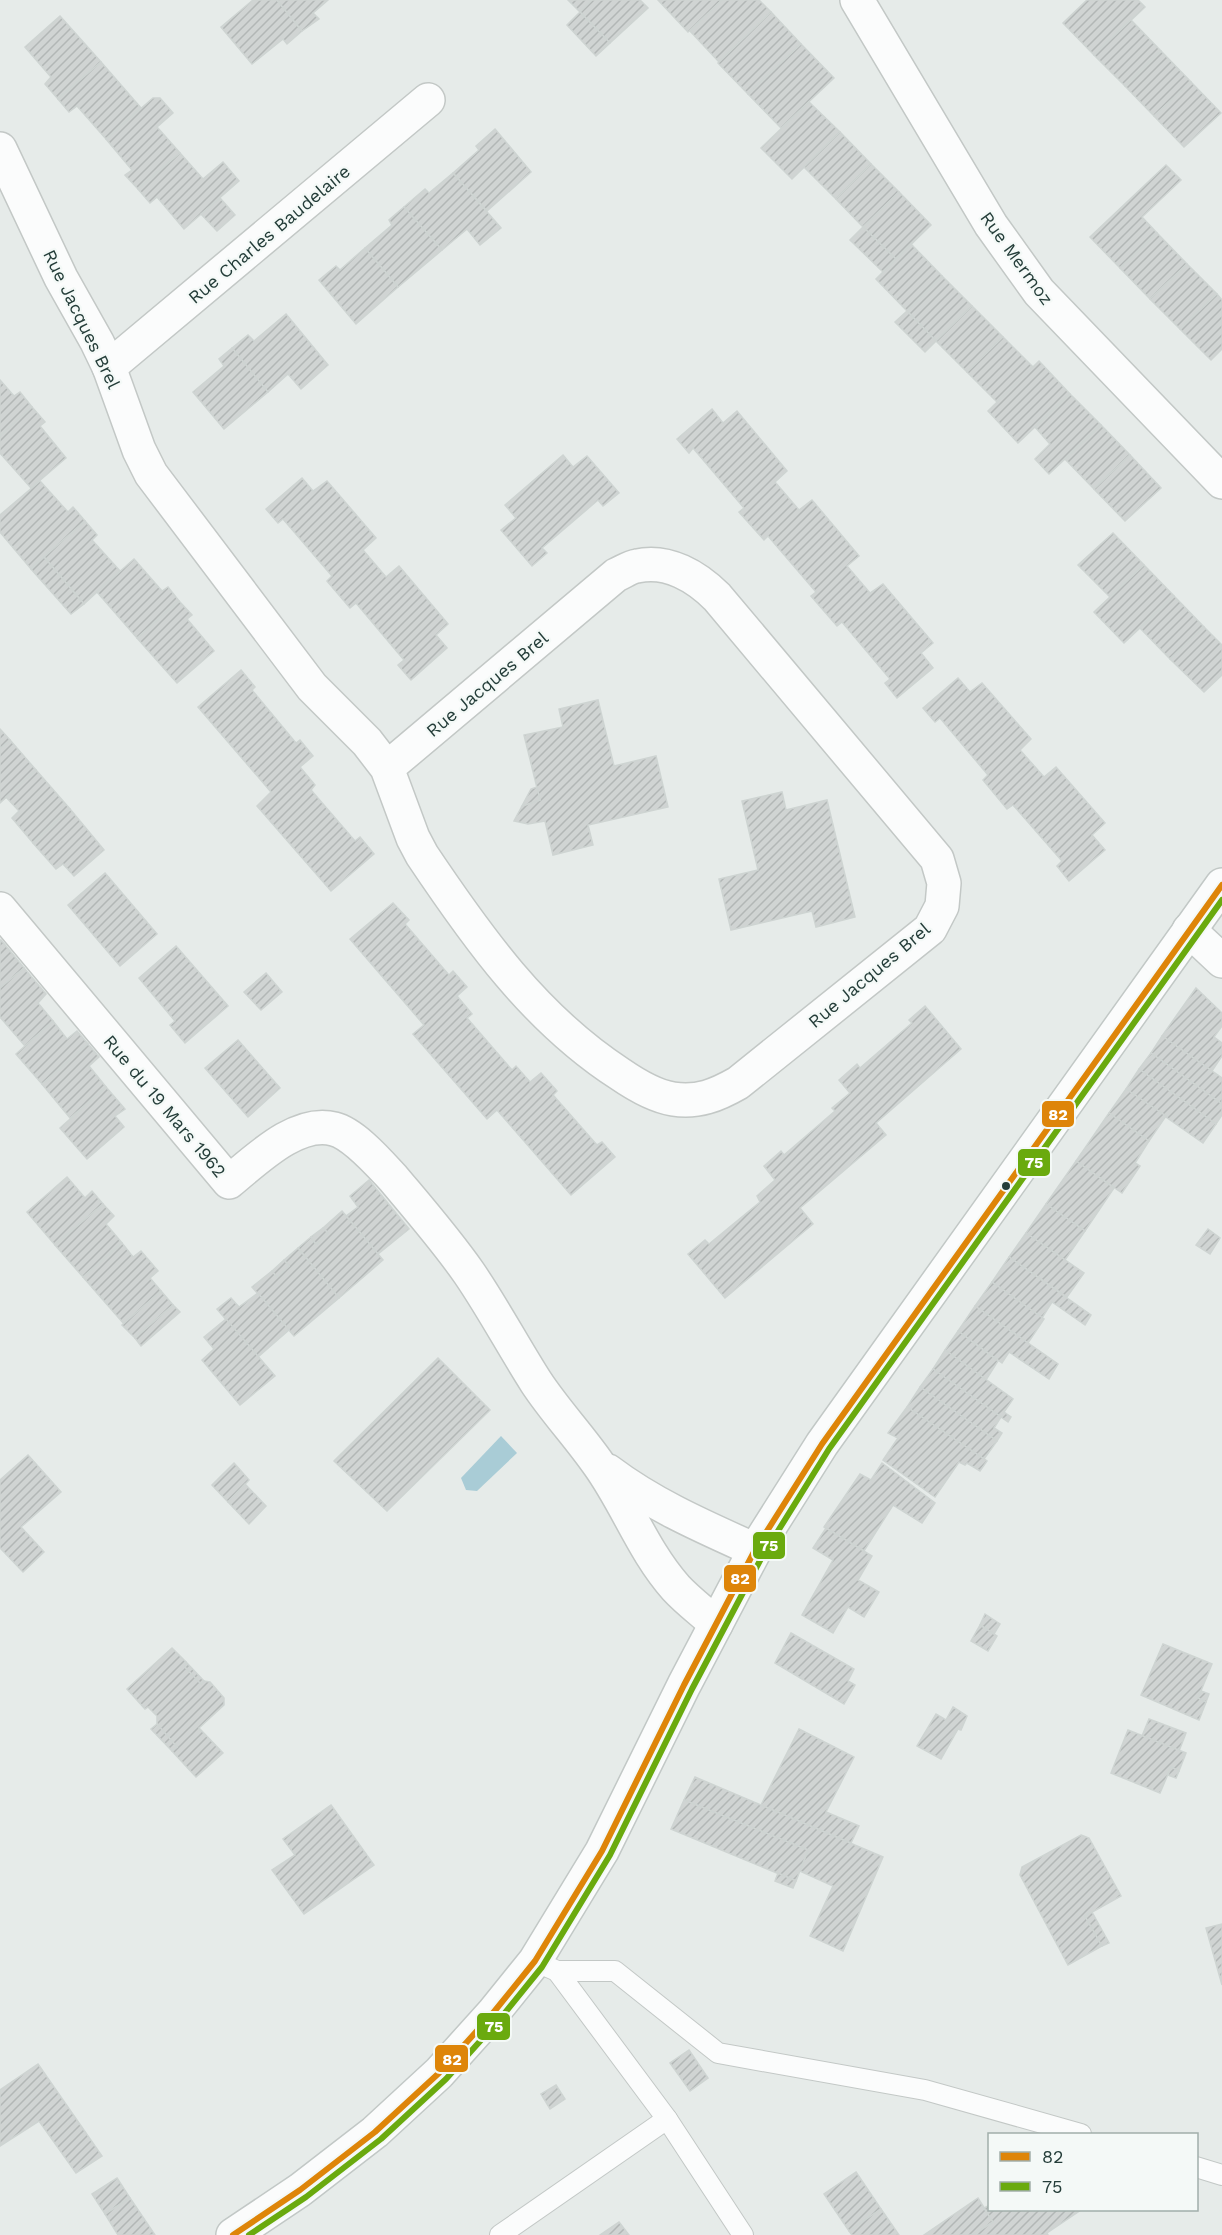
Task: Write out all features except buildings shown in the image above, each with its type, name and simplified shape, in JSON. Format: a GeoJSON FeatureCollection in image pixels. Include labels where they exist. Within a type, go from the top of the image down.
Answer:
{"type":"FeatureCollection","features":[{"type":"Feature","properties":{"kind":"street","name":"Rue Mermoz"},"geometry":{"type":"LineString","coordinates":[[857,0],[987,218],[1039,292],[1222,482]]}},
{"type":"Feature","properties":{"kind":"street","name":"Rue Charles Baudelaire"},"geometry":{"type":"LineString","coordinates":[[109,367],[429,100]]}},
{"type":"Feature","properties":{"kind":"street","name":"Rue Jacques Brel"},"geometry":{"type":"LineString","coordinates":[[0,149],[61,278],[87,322],[109,367],[139,450],[151,474],[312,687],[367,742],[387,768],[413,838],[422,855],[487,948],[559,1027],[597,1059],[651,1092],[673,1099],[698,1100],[719,1094],[738,1083],[930,929],[942,906],[944,883],[937,859],[887,798],[717,597],[701,581],[662,565],[638,566],[616,575],[387,768]]}},
{"type":"Feature","properties":{"kind":"street"},"geometry":{"type":"LineString","coordinates":[[233,2235],[300,2190],[375,2132],[439,2073],[493,2013],[546,1966],[754,1550],[822,1444],[1222,885]]}},
{"type":"Feature","properties":{"kind":"street","name":"Rue du 19 Mars 1962"},"geometry":{"type":"LineString","coordinates":[[0,909],[229,1182],[269,1149],[295,1134],[316,1127],[336,1129],[373,1157],[423,1213],[470,1273],[537,1383],[599,1465],[659,1565],[676,1588],[716,1624]]}},
{"type":"Feature","properties":{"kind":"street"},"geometry":{"type":"LineString","coordinates":[[1189,930],[1222,961]]}},
{"type":"Feature","properties":{"kind":"street","name":"Rue du 19 Mars 1962"},"geometry":{"type":"LineString","coordinates":[[599,1465],[643,1496],[754,1550]]}},
{"type":"Feature","properties":{"kind":"lane"},"geometry":{"type":"LineString","coordinates":[[546,1966],[667,2119],[743,2235]]}},
{"type":"Feature","properties":{"kind":"lane"},"geometry":{"type":"LineString","coordinates":[[546,1966],[615,1971],[718,2054],[925,2090],[1078,2133]]}},
{"type":"Feature","properties":{"kind":"lane"},"geometry":{"type":"LineString","coordinates":[[500,2235],[667,2119]]}},
{"type":"Feature","properties":{"kind":"lane"},"geometry":{"type":"LineString","coordinates":[[1198,2167],[1222,2175]]}},
{"type":"Feature","properties":{"kind":"water"},"geometry":{"type":"Polygon","coordinates":[[[501,1436],[517,1453],[477,1491],[466,1490],[461,1478],[501,1436]]]}},
{"type":"Feature","properties":{"kind":"transit line","name":"82"},"geometry":{"type":"LineString","coordinates":[[233,2235],[300,2190],[375,2132],[439,2073],[493,2013],[535,1961],[602,1851],[684,1685],[755,1550],[822,1444],[1222,885]]}},
{"type":"Feature","properties":{"kind":"transit line","name":"75"},"geometry":{"type":"LineString","coordinates":[[249,2235],[306,2197],[381,2139],[446,2079],[500,2019],[542,1967],[610,1855],[692,1689],[763,1555],[829,1449],[1222,900]]}}]}
